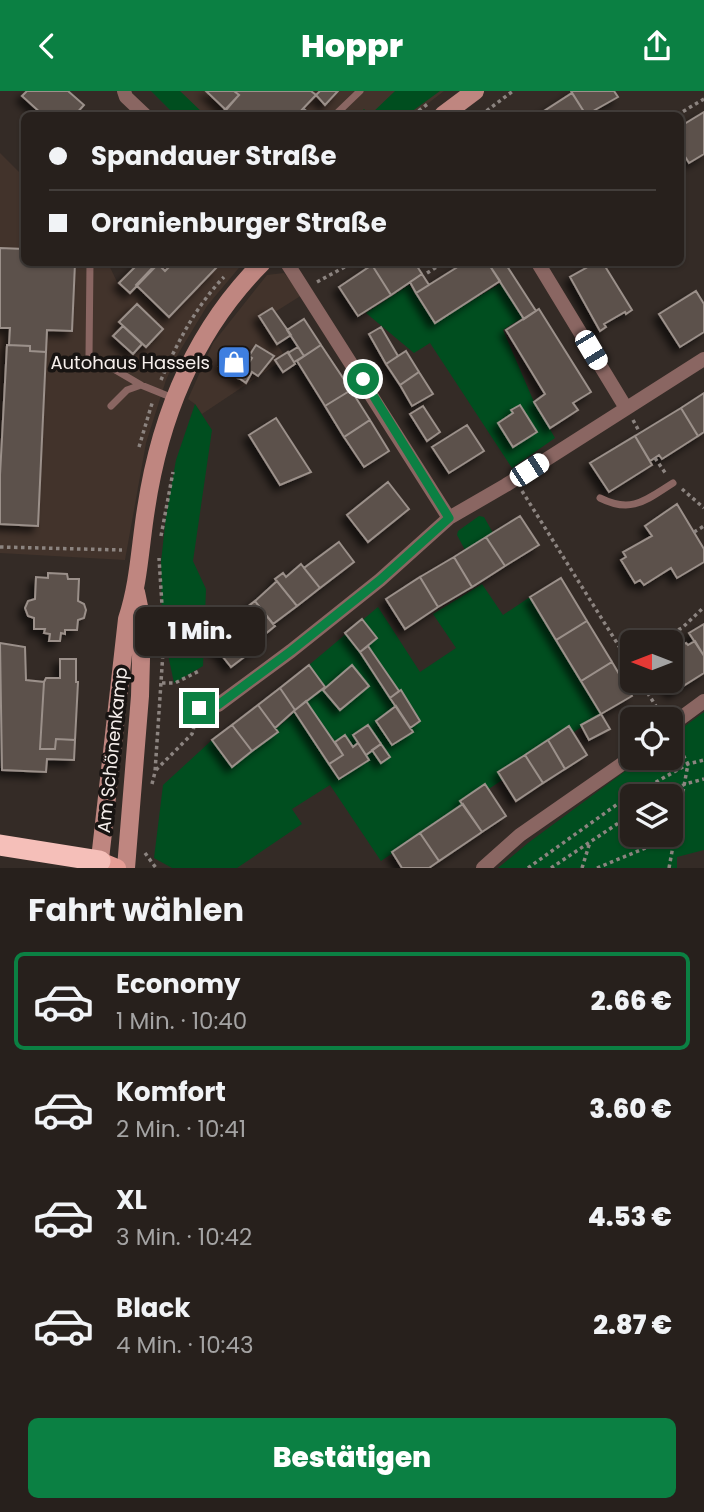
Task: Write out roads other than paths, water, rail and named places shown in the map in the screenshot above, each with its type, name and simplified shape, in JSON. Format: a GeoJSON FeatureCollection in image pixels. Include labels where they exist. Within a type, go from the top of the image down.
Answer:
{"type":"FeatureCollection","features":[{"type":"Feature","properties":{"kind":"highway"},"geometry":{"type":"LineString","coordinates":[[0,845],[105,866]]}},
{"type":"Feature","properties":{"kind":"main road"},"geometry":{"type":"LineString","coordinates":[[447,112],[475,91]]}},
{"type":"Feature","properties":{"kind":"main road","name":"Am Schönenkamp"},"geometry":{"type":"LineString","coordinates":[[105,866],[127,619],[136,592],[155,461],[173,398],[187,366],[223,309],[259,266]]}},
{"type":"Feature","properties":{"kind":"main road","name":"Am Schönenkamp"},"geometry":{"type":"LineString","coordinates":[[126,868],[140,696],[142,621],[136,592]]}},
{"type":"Feature","properties":{"kind":"street"},"geometry":{"type":"LineString","coordinates":[[124,91],[126,97],[142,112]]}},
{"type":"Feature","properties":{"kind":"street"},"geometry":{"type":"LineString","coordinates":[[290,266],[449,518]]}},
{"type":"Feature","properties":{"kind":"street"},"geometry":{"type":"LineString","coordinates":[[540,266],[626,408]]}},
{"type":"Feature","properties":{"kind":"street"},"geometry":{"type":"LineString","coordinates":[[199,708],[218,705],[291,651],[380,580],[449,518],[704,359]]}},
{"type":"Feature","properties":{"kind":"street"},"geometry":{"type":"LineString","coordinates":[[683,716],[704,701]]}},
{"type":"Feature","properties":{"kind":"street"},"geometry":{"type":"LineString","coordinates":[[483,868],[520,835],[620,765]]}},
{"type":"Feature","properties":{"kind":"lane"},"geometry":{"type":"LineString","coordinates":[[338,112],[360,91]]}},
{"type":"Feature","properties":{"kind":"lane"},"geometry":{"type":"LineString","coordinates":[[89,356],[90,266]]}},
{"type":"Feature","properties":{"kind":"lane"},"geometry":{"type":"LineString","coordinates":[[112,368],[141,385],[173,398]]}},
{"type":"Feature","properties":{"kind":"lane"},"geometry":{"type":"LineString","coordinates":[[111,405],[127,390],[141,385]]}},
{"type":"Feature","properties":{"kind":"lane"},"geometry":{"type":"LineString","coordinates":[[600,498],[623,507],[639,503],[674,483]]}},
{"type":"Feature","properties":{"kind":"place","name":"Autohaus Hassels"},"geometry":{"type":"Point","coordinates":[234,362]}}]}
